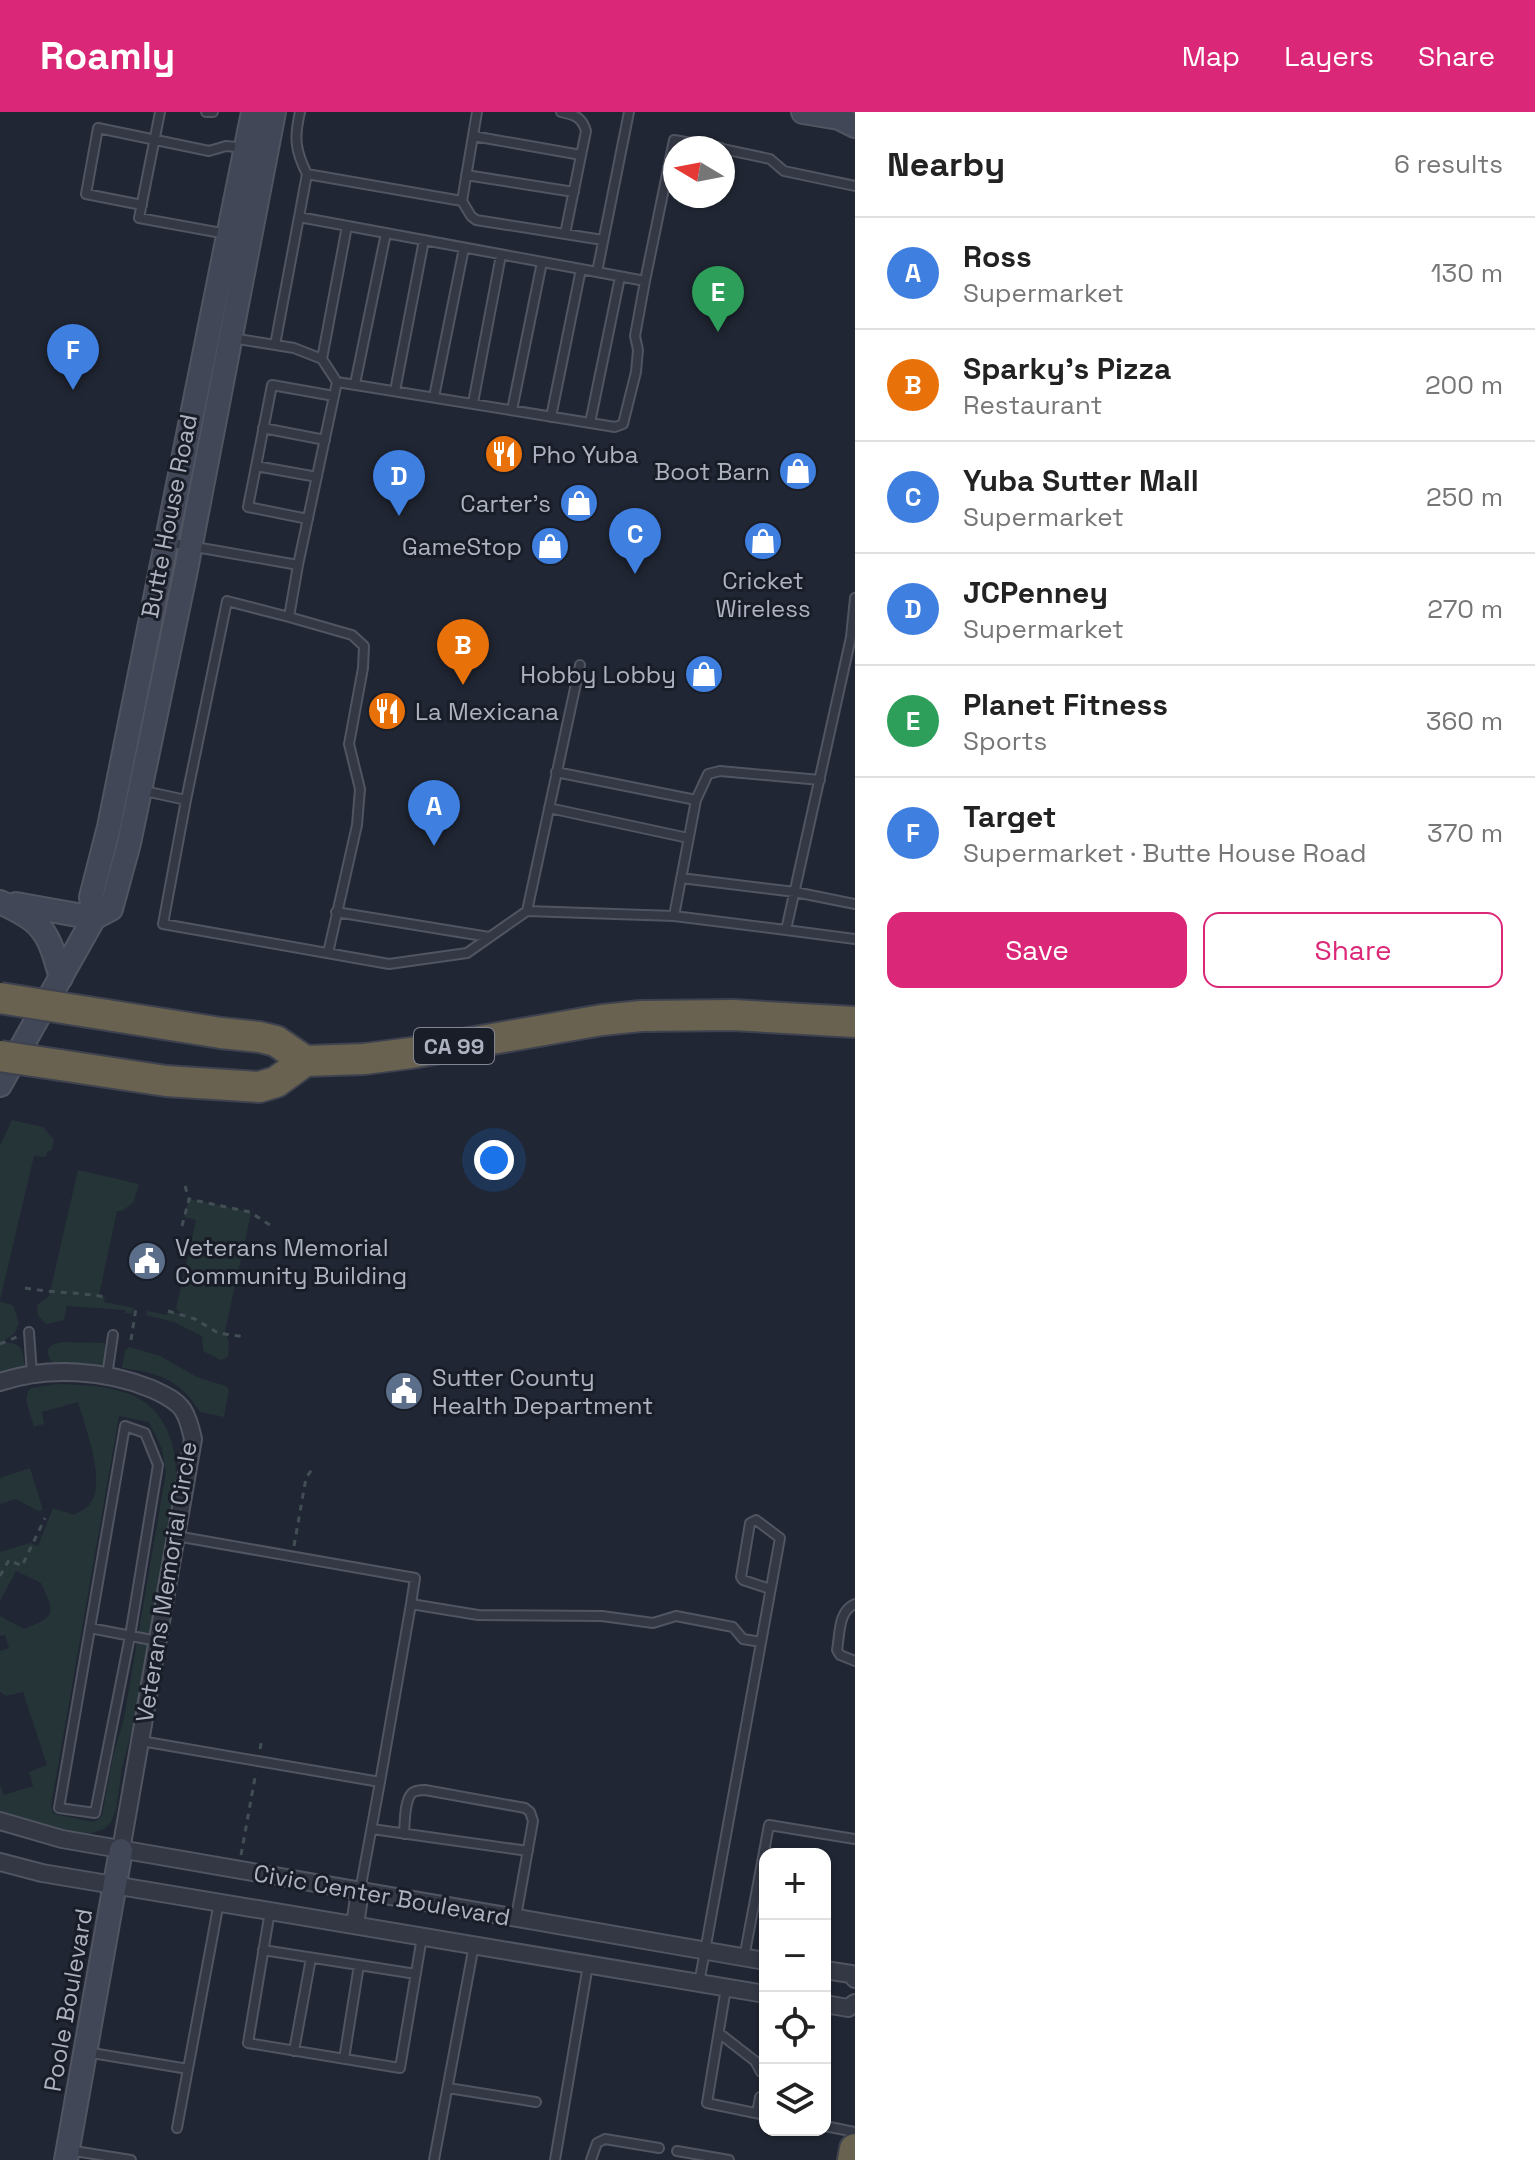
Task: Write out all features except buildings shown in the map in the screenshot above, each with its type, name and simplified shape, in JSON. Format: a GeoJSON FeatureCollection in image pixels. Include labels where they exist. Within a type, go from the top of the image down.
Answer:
{"type":"FeatureCollection","features":[{"type":"Feature","properties":{"kind":"highway"},"geometry":{"type":"LineString","coordinates":[[0,998],[259,1037],[276,1041],[305,1061],[276,1082],[259,1087],[166,1081],[0,1056]]}},
{"type":"Feature","properties":{"kind":"highway","name":"CA 99"},"geometry":{"type":"LineString","coordinates":[[305,1061],[364,1059],[411,1053],[641,1016],[778,1016],[855,1022]]}},
{"type":"Feature","properties":{"kind":"highway"},"geometry":{"type":"LineString","coordinates":[[853,2160],[855,2149]]}},
{"type":"Feature","properties":{"kind":"main road","name":"Butte House Road"},"geometry":{"type":"LineString","coordinates":[[94,918],[91,897],[109,827],[253,112]]}},
{"type":"Feature","properties":{"kind":"main road","name":"Butte House Road"},"geometry":{"type":"LineString","coordinates":[[0,1085],[94,918],[111,909],[140,790],[274,112]]}},
{"type":"Feature","properties":{"kind":"main road"},"geometry":{"type":"LineString","coordinates":[[803,112],[847,118]]}},
{"type":"Feature","properties":{"kind":"main road"},"geometry":{"type":"LineString","coordinates":[[0,901],[94,918]]}},
{"type":"Feature","properties":{"kind":"main road"},"geometry":{"type":"LineString","coordinates":[[0,901],[27,914],[38,925],[52,946],[61,978]]}},
{"type":"Feature","properties":{"kind":"main road","name":"Poole Boulevard"},"geometry":{"type":"LineString","coordinates":[[67,2155],[121,1850]]}},
{"type":"Feature","properties":{"kind":"street","name":"Veterans Memorial Circle"},"geometry":{"type":"LineString","coordinates":[[0,1382],[55,1372],[107,1376],[141,1385],[164,1394],[183,1410],[193,1439],[121,1850]]}},
{"type":"Feature","properties":{"kind":"street","name":"Civic Center Boulevard"},"geometry":{"type":"LineString","coordinates":[[0,1821],[62,1839],[121,1850],[759,1960]]}},
{"type":"Feature","properties":{"kind":"street","name":"Civic Center Boulevard"},"geometry":{"type":"LineString","coordinates":[[0,1862],[42,1873],[759,1993]]}},
{"type":"Feature","properties":{"kind":"street"},"geometry":{"type":"LineString","coordinates":[[355,1925],[360,1891]]}},
{"type":"Feature","properties":{"kind":"street"},"geometry":{"type":"LineString","coordinates":[[831,1971],[851,1974],[855,1979]]}},
{"type":"Feature","properties":{"kind":"street"},"geometry":{"type":"LineString","coordinates":[[831,2005],[848,2008],[855,2003]]}},
{"type":"Feature","properties":{"kind":"lane"},"geometry":{"type":"LineString","coordinates":[[160,112],[139,218],[228,234]]}},
{"type":"Feature","properties":{"kind":"lane"},"geometry":{"type":"LineString","coordinates":[[206,112],[213,112]]}},
{"type":"Feature","properties":{"kind":"lane"},"geometry":{"type":"LineString","coordinates":[[275,345],[307,174],[296,145],[300,112]]}},
{"type":"Feature","properties":{"kind":"lane"},"geometry":{"type":"LineString","coordinates":[[477,112],[462,201],[471,216],[476,220],[603,240]]}},
{"type":"Feature","properties":{"kind":"lane"},"geometry":{"type":"LineString","coordinates":[[561,112],[577,115],[586,131],[565,234]]}},
{"type":"Feature","properties":{"kind":"lane"},"geometry":{"type":"LineString","coordinates":[[597,272],[629,112]]}},
{"type":"Feature","properties":{"kind":"lane"},"geometry":{"type":"LineString","coordinates":[[142,205],[86,194],[98,128],[209,151],[226,146],[245,148]]}},
{"type":"Feature","properties":{"kind":"lane"},"geometry":{"type":"LineString","coordinates":[[473,136],[581,155]]}},
{"type":"Feature","properties":{"kind":"lane"},"geometry":{"type":"LineString","coordinates":[[735,151],[770,159],[784,171],[855,186]]}},
{"type":"Feature","properties":{"kind":"lane"},"geometry":{"type":"LineString","coordinates":[[307,174],[462,201]]}},
{"type":"Feature","properties":{"kind":"lane"},"geometry":{"type":"LineString","coordinates":[[466,175],[574,192]]}},
{"type":"Feature","properties":{"kind":"lane"},"geometry":{"type":"LineString","coordinates":[[337,382],[615,427],[623,424],[636,372],[638,350],[635,336],[663,193]]}},
{"type":"Feature","properties":{"kind":"lane"},"geometry":{"type":"LineString","coordinates":[[299,217],[645,281]]}},
{"type":"Feature","properties":{"kind":"lane"},"geometry":{"type":"LineString","coordinates":[[322,359],[347,226]]}},
{"type":"Feature","properties":{"kind":"lane"},"geometry":{"type":"LineString","coordinates":[[355,384],[386,233]]}},
{"type":"Feature","properties":{"kind":"lane"},"geometry":{"type":"LineString","coordinates":[[395,391],[424,240]]}},
{"type":"Feature","properties":{"kind":"lane"},"geometry":{"type":"LineString","coordinates":[[434,397],[464,248]]}},
{"type":"Feature","properties":{"kind":"lane"},"geometry":{"type":"LineString","coordinates":[[473,403],[501,255]]}},
{"type":"Feature","properties":{"kind":"lane"},"geometry":{"type":"LineString","coordinates":[[512,410],[542,262]]}},
{"type":"Feature","properties":{"kind":"lane"},"geometry":{"type":"LineString","coordinates":[[551,417],[581,269]]}},
{"type":"Feature","properties":{"kind":"lane"},"geometry":{"type":"LineString","coordinates":[[590,423],[620,277]]}},
{"type":"Feature","properties":{"kind":"lane"},"geometry":{"type":"LineString","coordinates":[[231,338],[294,348],[322,359],[337,382],[289,617]]}},
{"type":"Feature","properties":{"kind":"lane"},"geometry":{"type":"LineString","coordinates":[[308,519],[248,507],[272,385],[334,396]]}},
{"type":"Feature","properties":{"kind":"lane"},"geometry":{"type":"LineString","coordinates":[[263,428],[325,440]]}},
{"type":"Feature","properties":{"kind":"lane"},"geometry":{"type":"LineString","coordinates":[[256,466],[317,477]]}},
{"type":"Feature","properties":{"kind":"lane"},"geometry":{"type":"LineString","coordinates":[[166,542],[298,565]]}},
{"type":"Feature","properties":{"kind":"lane"},"geometry":{"type":"LineString","coordinates":[[786,930],[853,637],[855,598]]}},
{"type":"Feature","properties":{"kind":"lane"},"geometry":{"type":"LineString","coordinates":[[328,953],[357,825],[360,789],[349,744],[364,646],[352,635],[227,601],[163,924],[389,964],[467,953],[527,911],[674,916],[855,939]]}},
{"type":"Feature","properties":{"kind":"lane"},"geometry":{"type":"LineString","coordinates":[[527,911],[580,665]]}},
{"type":"Feature","properties":{"kind":"lane"},"geometry":{"type":"LineString","coordinates":[[674,916],[696,800],[708,774],[714,771],[820,780]]}},
{"type":"Feature","properties":{"kind":"lane"},"geometry":{"type":"LineString","coordinates":[[556,772],[696,800]]}},
{"type":"Feature","properties":{"kind":"lane"},"geometry":{"type":"LineString","coordinates":[[140,790],[186,800]]}},
{"type":"Feature","properties":{"kind":"lane"},"geometry":{"type":"LineString","coordinates":[[549,808],[688,838]]}},
{"type":"Feature","properties":{"kind":"lane"},"geometry":{"type":"LineString","coordinates":[[681,878],[795,892],[855,904]]}},
{"type":"Feature","properties":{"kind":"lane"},"geometry":{"type":"LineString","coordinates":[[336,912],[490,937]]}},
{"type":"Feature","properties":{"kind":"lane"},"geometry":{"type":"LineString","coordinates":[[29,1332],[32,1375]]}},
{"type":"Feature","properties":{"kind":"lane"},"geometry":{"type":"LineString","coordinates":[[107,1376],[113,1335]]}},
{"type":"Feature","properties":{"kind":"lane"},"geometry":{"type":"LineString","coordinates":[[125,1426],[145,1433],[158,1465],[130,1636],[95,1813],[59,1808],[125,1426]]}},
{"type":"Feature","properties":{"kind":"lane"},"geometry":{"type":"LineString","coordinates":[[699,1984],[780,1538],[756,1520],[750,1523],[741,1577],[770,1589]]}},
{"type":"Feature","properties":{"kind":"lane"},"geometry":{"type":"LineString","coordinates":[[176,1536],[415,1578],[360,1891]]}},
{"type":"Feature","properties":{"kind":"lane"},"geometry":{"type":"LineString","coordinates":[[411,1604],[478,1615],[602,1616],[653,1623],[676,1616],[733,1627],[743,1639],[761,1642]]}},
{"type":"Feature","properties":{"kind":"lane"},"geometry":{"type":"LineString","coordinates":[[855,1604],[843,1614],[837,1650],[840,1655],[855,1661]]}},
{"type":"Feature","properties":{"kind":"lane"},"geometry":{"type":"LineString","coordinates":[[90,1628],[157,1641]]}},
{"type":"Feature","properties":{"kind":"lane"},"geometry":{"type":"LineString","coordinates":[[140,1741],[380,1782]]}},
{"type":"Feature","properties":{"kind":"lane"},"geometry":{"type":"LineString","coordinates":[[404,1834],[410,1796],[418,1790],[525,1808],[533,1818],[516,1918]]}},
{"type":"Feature","properties":{"kind":"lane"},"geometry":{"type":"LineString","coordinates":[[744,1958],[769,1825],[855,1839]]}},
{"type":"Feature","properties":{"kind":"lane"},"geometry":{"type":"LineString","coordinates":[[372,1829],[528,1851]]}},
{"type":"Feature","properties":{"kind":"lane"},"geometry":{"type":"LineString","coordinates":[[177,2128],[219,1902]]}},
{"type":"Feature","properties":{"kind":"lane"},"geometry":{"type":"LineString","coordinates":[[270,1911],[248,2043],[294,2051],[400,2068],[422,1937]]}},
{"type":"Feature","properties":{"kind":"lane"},"geometry":{"type":"LineString","coordinates":[[434,2160],[474,1945]]}},
{"type":"Feature","properties":{"kind":"lane"},"geometry":{"type":"LineString","coordinates":[[263,1950],[416,1974]]}},
{"type":"Feature","properties":{"kind":"lane"},"geometry":{"type":"LineString","coordinates":[[294,2051],[311,1958]]}},
{"type":"Feature","properties":{"kind":"lane"},"geometry":{"type":"LineString","coordinates":[[344,2059],[359,1965]]}},
{"type":"Feature","properties":{"kind":"lane"},"geometry":{"type":"LineString","coordinates":[[555,2160],[588,1965]]}},
{"type":"Feature","properties":{"kind":"lane"},"geometry":{"type":"LineString","coordinates":[[726,1988],[707,2103],[759,2114]]}},
{"type":"Feature","properties":{"kind":"lane"},"geometry":{"type":"LineString","coordinates":[[719,2033],[755,2061],[759,2068]]}},
{"type":"Feature","properties":{"kind":"lane"},"geometry":{"type":"LineString","coordinates":[[85,2052],[188,2069]]}},
{"type":"Feature","properties":{"kind":"lane"},"geometry":{"type":"LineString","coordinates":[[448,2088],[536,2102]]}},
{"type":"Feature","properties":{"kind":"lane"},"geometry":{"type":"LineString","coordinates":[[831,2127],[855,2132]]}},
{"type":"Feature","properties":{"kind":"lane"},"geometry":{"type":"LineString","coordinates":[[591,2160],[597,2143],[605,2139],[659,2148]]}},
{"type":"Feature","properties":{"kind":"lane"},"geometry":{"type":"LineString","coordinates":[[677,2151],[729,2160]]}},
{"type":"Feature","properties":{"kind":"lane"},"geometry":{"type":"LineString","coordinates":[[67,2155],[131,2160]]}},
{"type":"Feature","properties":{"kind":"path"},"geometry":{"type":"LineString","coordinates":[[182,1226],[189,1199],[185,1186]]}},
{"type":"Feature","properties":{"kind":"path"},"geometry":{"type":"LineString","coordinates":[[189,1199],[250,1212],[270,1225]]}},
{"type":"Feature","properties":{"kind":"path"},"geometry":{"type":"LineString","coordinates":[[25,1288],[105,1297]]}},
{"type":"Feature","properties":{"kind":"path"},"geometry":{"type":"LineString","coordinates":[[131,1340],[136,1308]]}},
{"type":"Feature","properties":{"kind":"path"},"geometry":{"type":"LineString","coordinates":[[168,1311],[195,1319],[218,1333],[245,1337]]}},
{"type":"Feature","properties":{"kind":"path"},"geometry":{"type":"LineString","coordinates":[[0,1344],[29,1332]]}},
{"type":"Feature","properties":{"kind":"path"},"geometry":{"type":"LineString","coordinates":[[293,1556],[306,1478],[312,1469]]}},
{"type":"Feature","properties":{"kind":"path"},"geometry":{"type":"LineString","coordinates":[[0,1576],[9,1560],[22,1566],[45,1518]]}},
{"type":"Feature","properties":{"kind":"path"},"geometry":{"type":"LineString","coordinates":[[241,1859],[258,1761]]}},
{"type":"Feature","properties":{"kind":"shaded area"},"geometry":{"type":"Polygon","coordinates":[[[12,1120],[43,1127],[54,1140],[46,1157],[34,1156],[0,1300],[0,1146],[12,1120]]]}},
{"type":"Feature","properties":{"kind":"shaded area"},"geometry":{"type":"Polygon","coordinates":[[[78,1170],[139,1184],[133,1203],[117,1211],[99,1295],[105,1297],[104,1302],[134,1308],[132,1314],[125,1313],[125,1310],[67,1306],[64,1320],[46,1324],[38,1315],[37,1305],[49,1296],[78,1170]]]}},
{"type":"Feature","properties":{"kind":"shaded area"},"geometry":{"type":"Polygon","coordinates":[[[189,1199],[251,1214],[225,1331],[229,1342],[228,1357],[221,1360],[203,1351],[202,1336],[174,1322],[146,1315],[147,1311],[182,1314],[176,1309],[196,1220],[184,1217],[189,1199]]]}},
{"type":"Feature","properties":{"kind":"shaded area"},"geometry":{"type":"Polygon","coordinates":[[[0,1302],[13,1305],[19,1323],[15,1333],[1,1343],[20,1347],[25,1367],[0,1372],[0,1302]]]}},
{"type":"Feature","properties":{"kind":"shaded area"},"geometry":{"type":"Polygon","coordinates":[[[63,1342],[104,1343],[108,1353],[106,1366],[54,1365],[48,1349],[63,1342]]]}},
{"type":"Feature","properties":{"kind":"shaded area"},"geometry":{"type":"Polygon","coordinates":[[[129,1347],[160,1356],[197,1377],[226,1386],[229,1390],[224,1417],[200,1412],[176,1385],[157,1375],[122,1368],[125,1351],[129,1347]]]}},
{"type":"Feature","properties":{"kind":"shaded area"},"geometry":{"type":"Polygon","coordinates":[[[57,1384],[88,1386],[135,1396],[158,1414],[171,1439],[174,1454],[176,1484],[116,1810],[104,1829],[92,1833],[79,1834],[0,1812],[0,1784],[4,1795],[33,1786],[29,1772],[47,1765],[23,1692],[6,1696],[0,1692],[0,1651],[9,1648],[5,1635],[0,1636],[0,1616],[24,1629],[47,1617],[50,1608],[41,1583],[16,1571],[0,1601],[0,1552],[30,1543],[38,1546],[53,1508],[74,1515],[83,1510],[95,1494],[96,1482],[93,1454],[78,1402],[42,1412],[44,1424],[34,1427],[26,1400],[32,1388],[57,1384]],[[119,1416],[51,1806],[54,1814],[92,1822],[102,1815],[124,1718],[166,1472],[162,1449],[149,1422],[119,1416]]]}},
{"type":"Feature","properties":{"kind":"shaded area"},"geometry":{"type":"Polygon","coordinates":[[[30,1468],[43,1510],[38,1511],[16,1499],[0,1504],[0,1478],[30,1468]]]}},
{"type":"Feature","properties":{"kind":"place","name":"Planet Fitness"},"geometry":{"type":"Point","coordinates":[718,332]}},
{"type":"Feature","properties":{"kind":"place","name":"Target"},"geometry":{"type":"Point","coordinates":[73,390]}},
{"type":"Feature","properties":{"kind":"place","name":"Pho Yuba"},"geometry":{"type":"Point","coordinates":[504,454]}},
{"type":"Feature","properties":{"kind":"place","name":"Boot Barn"},"geometry":{"type":"Point","coordinates":[798,471]}},
{"type":"Feature","properties":{"kind":"place","name":"Carter's"},"geometry":{"type":"Point","coordinates":[579,503]}},
{"type":"Feature","properties":{"kind":"place","name":"JCPenney"},"geometry":{"type":"Point","coordinates":[399,516]}},
{"type":"Feature","properties":{"kind":"place","name":"Cricket Wireless"},"geometry":{"type":"Point","coordinates":[763,541]}},
{"type":"Feature","properties":{"kind":"place","name":"GameStop"},"geometry":{"type":"Point","coordinates":[550,546]}},
{"type":"Feature","properties":{"kind":"place","name":"Yuba Sutter Mall"},"geometry":{"type":"Point","coordinates":[635,574]}},
{"type":"Feature","properties":{"kind":"place","name":"Hobby Lobby"},"geometry":{"type":"Point","coordinates":[704,674]}},
{"type":"Feature","properties":{"kind":"place","name":"Sparky's Pizza"},"geometry":{"type":"Point","coordinates":[463,685]}},
{"type":"Feature","properties":{"kind":"place","name":"La Mexicana"},"geometry":{"type":"Point","coordinates":[387,711]}},
{"type":"Feature","properties":{"kind":"place","name":"Ross"},"geometry":{"type":"Point","coordinates":[434,846]}},
{"type":"Feature","properties":{"kind":"place","name":"Veterans Memorial Community Building"},"geometry":{"type":"Point","coordinates":[147,1261]}},
{"type":"Feature","properties":{"kind":"place","name":"Sutter County Health Department"},"geometry":{"type":"Point","coordinates":[404,1391]}}]}
